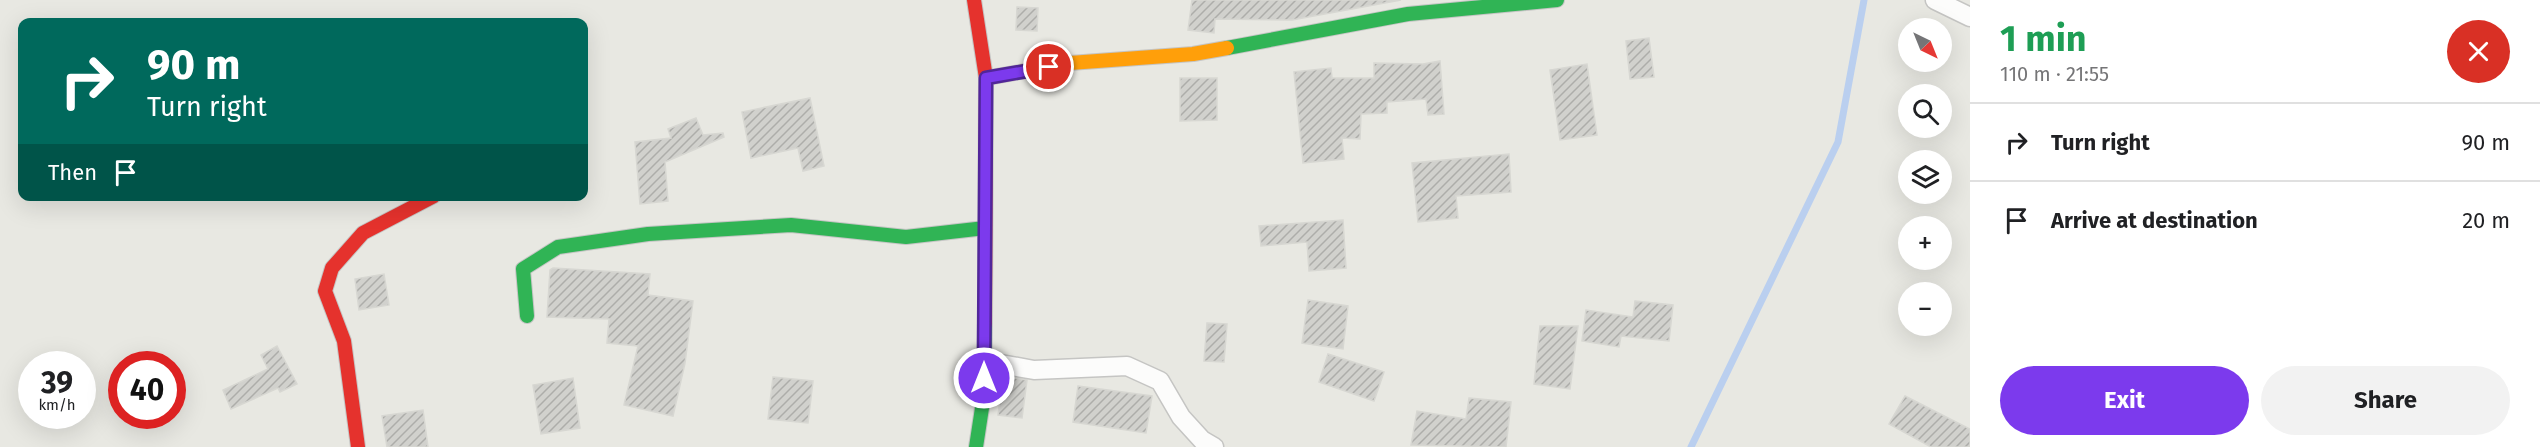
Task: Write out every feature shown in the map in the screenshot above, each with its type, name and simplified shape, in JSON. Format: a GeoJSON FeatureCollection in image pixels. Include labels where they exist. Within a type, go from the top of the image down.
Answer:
{"type":"FeatureCollection","features":[{"type":"Feature","properties":{"kind":"street"},"geometry":{"type":"LineString","coordinates":[[974,0],[986,78],[984,396],[976,447]]}},
{"type":"Feature","properties":{"kind":"street"},"geometry":{"type":"LineString","coordinates":[[986,78],[1070,63],[1193,54],[1408,14],[1557,0]]}},
{"type":"Feature","properties":{"kind":"street"},"geometry":{"type":"LineString","coordinates":[[1935,0],[1970,17]]}},
{"type":"Feature","properties":{"kind":"street"},"geometry":{"type":"LineString","coordinates":[[358,447],[344,341],[325,291],[332,268],[363,233],[424,201]]}},
{"type":"Feature","properties":{"kind":"street"},"geometry":{"type":"LineString","coordinates":[[527,316],[523,269],[558,247],[648,234],[790,225],[906,237],[985,228]]}},
{"type":"Feature","properties":{"kind":"street"},"geometry":{"type":"LineString","coordinates":[[984,361],[1034,370],[1127,366],[1160,381],[1181,417],[1202,440],[1214,447]]}},
{"type":"Feature","properties":{"kind":"building"},"geometry":{"type":"Polygon","coordinates":[[[1192,0],[1401,0],[1292,20],[1215,19],[1214,33],[1188,30],[1192,0]]]}},
{"type":"Feature","properties":{"kind":"building"},"geometry":{"type":"Polygon","coordinates":[[[1017,7],[1038,8],[1037,31],[1016,30],[1017,7]]]}},
{"type":"Feature","properties":{"kind":"building"},"geometry":{"type":"Polygon","coordinates":[[[1649,38],[1654,77],[1630,79],[1626,41],[1649,38]]]}},
{"type":"Feature","properties":{"kind":"building"},"geometry":{"type":"Polygon","coordinates":[[[1440,61],[1444,114],[1428,115],[1426,99],[1387,102],[1387,113],[1361,114],[1360,139],[1342,138],[1344,159],[1303,163],[1294,72],[1331,68],[1332,78],[1374,78],[1374,63],[1423,64],[1440,61]]]}},
{"type":"Feature","properties":{"kind":"building"},"geometry":{"type":"Polygon","coordinates":[[[1587,64],[1597,135],[1560,140],[1550,70],[1587,64]]]}},
{"type":"Feature","properties":{"kind":"building"},"geometry":{"type":"Polygon","coordinates":[[[1180,78],[1217,78],[1217,120],[1180,121],[1180,78]]]}},
{"type":"Feature","properties":{"kind":"building"},"geometry":{"type":"Polygon","coordinates":[[[810,98],[824,166],[803,171],[798,148],[751,158],[742,112],[810,98]]]}},
{"type":"Feature","properties":{"kind":"building"},"geometry":{"type":"Polygon","coordinates":[[[696,118],[703,135],[723,133],[724,137],[665,162],[668,201],[640,204],[635,142],[671,138],[668,129],[696,118]]]}},
{"type":"Feature","properties":{"kind":"building"},"geometry":{"type":"Polygon","coordinates":[[[1509,154],[1511,192],[1456,196],[1458,218],[1418,222],[1412,163],[1509,154]]]}},
{"type":"Feature","properties":{"kind":"building"},"geometry":{"type":"Polygon","coordinates":[[[1343,220],[1346,268],[1309,271],[1307,242],[1261,246],[1259,226],[1343,220]]]}},
{"type":"Feature","properties":{"kind":"building"},"geometry":{"type":"Polygon","coordinates":[[[553,268],[650,274],[648,295],[693,301],[685,363],[673,416],[624,405],[638,346],[607,343],[609,319],[547,317],[550,270],[553,268]]]}},
{"type":"Feature","properties":{"kind":"building"},"geometry":{"type":"Polygon","coordinates":[[[384,274],[389,305],[359,310],[355,279],[384,274]]]}},
{"type":"Feature","properties":{"kind":"building"},"geometry":{"type":"Polygon","coordinates":[[[1308,300],[1348,306],[1343,349],[1302,343],[1308,300]]]}},
{"type":"Feature","properties":{"kind":"building"},"geometry":{"type":"Polygon","coordinates":[[[1635,301],[1673,305],[1669,341],[1621,336],[1619,347],[1582,341],[1586,310],[1633,317],[1635,301]]]}},
{"type":"Feature","properties":{"kind":"building"},"geometry":{"type":"Polygon","coordinates":[[[1207,323],[1227,324],[1224,362],[1204,361],[1207,323]]]}},
{"type":"Feature","properties":{"kind":"building"},"geometry":{"type":"Polygon","coordinates":[[[1540,326],[1578,326],[1570,389],[1534,384],[1540,326]]]}},
{"type":"Feature","properties":{"kind":"building"},"geometry":{"type":"Polygon","coordinates":[[[277,346],[297,384],[280,392],[278,388],[231,409],[223,390],[268,369],[261,355],[277,346]]]}},
{"type":"Feature","properties":{"kind":"building"},"geometry":{"type":"Polygon","coordinates":[[[1328,354],[1384,372],[1374,401],[1319,382],[1328,354]]]}},
{"type":"Feature","properties":{"kind":"building"},"geometry":{"type":"Polygon","coordinates":[[[1003,376],[1027,380],[1022,418],[998,415],[1003,376]]]}},
{"type":"Feature","properties":{"kind":"building"},"geometry":{"type":"Polygon","coordinates":[[[773,377],[813,381],[808,423],[768,419],[773,377]]]}},
{"type":"Feature","properties":{"kind":"building"},"geometry":{"type":"Polygon","coordinates":[[[573,378],[580,428],[541,434],[533,385],[573,378]]]}},
{"type":"Feature","properties":{"kind":"building"},"geometry":{"type":"Polygon","coordinates":[[[1078,386],[1152,396],[1146,433],[1073,422],[1078,386]]]}},
{"type":"Feature","properties":{"kind":"building"},"geometry":{"type":"Polygon","coordinates":[[[1905,396],[1970,429],[1970,447],[1931,447],[1889,424],[1905,396]]]}},
{"type":"Feature","properties":{"kind":"building"},"geometry":{"type":"Polygon","coordinates":[[[1469,398],[1511,402],[1506,447],[1411,445],[1417,411],[1466,419],[1469,398]]]}},
{"type":"Feature","properties":{"kind":"building"},"geometry":{"type":"Polygon","coordinates":[[[423,410],[428,447],[387,447],[382,416],[423,410]]]}},
{"type":"Feature","properties":{"kind":"waterway"},"geometry":{"type":"LineString","coordinates":[[1691,447],[1838,142],[1864,0]]}},
{"type":"Feature","properties":{"kind":"traffic: fast"},"geometry":{"type":"LineString","coordinates":[[1227,48],[1408,14],[1557,0]]}},
{"type":"Feature","properties":{"kind":"traffic: fast"},"geometry":{"type":"LineString","coordinates":[[527,316],[523,269],[558,247],[648,234],[791,225],[906,237],[985,228]]}},
{"type":"Feature","properties":{"kind":"traffic: fast"},"geometry":{"type":"LineString","coordinates":[[976,447],[984,395],[985,323]]}},
{"type":"Feature","properties":{"kind":"traffic: slow"},"geometry":{"type":"LineString","coordinates":[[986,78],[1070,63],[1193,54],[1227,48]]}},
{"type":"Feature","properties":{"kind":"traffic: jam"},"geometry":{"type":"LineString","coordinates":[[974,0],[986,78],[985,323]]}},
{"type":"Feature","properties":{"kind":"traffic: jam"},"geometry":{"type":"LineString","coordinates":[[358,447],[344,341],[325,291],[332,268],[363,233],[424,201]]}},
{"type":"Feature","properties":{"kind":"route"},"geometry":{"type":"LineString","coordinates":[[984,378],[987,207],[986,78],[1049,67]]}}]}
